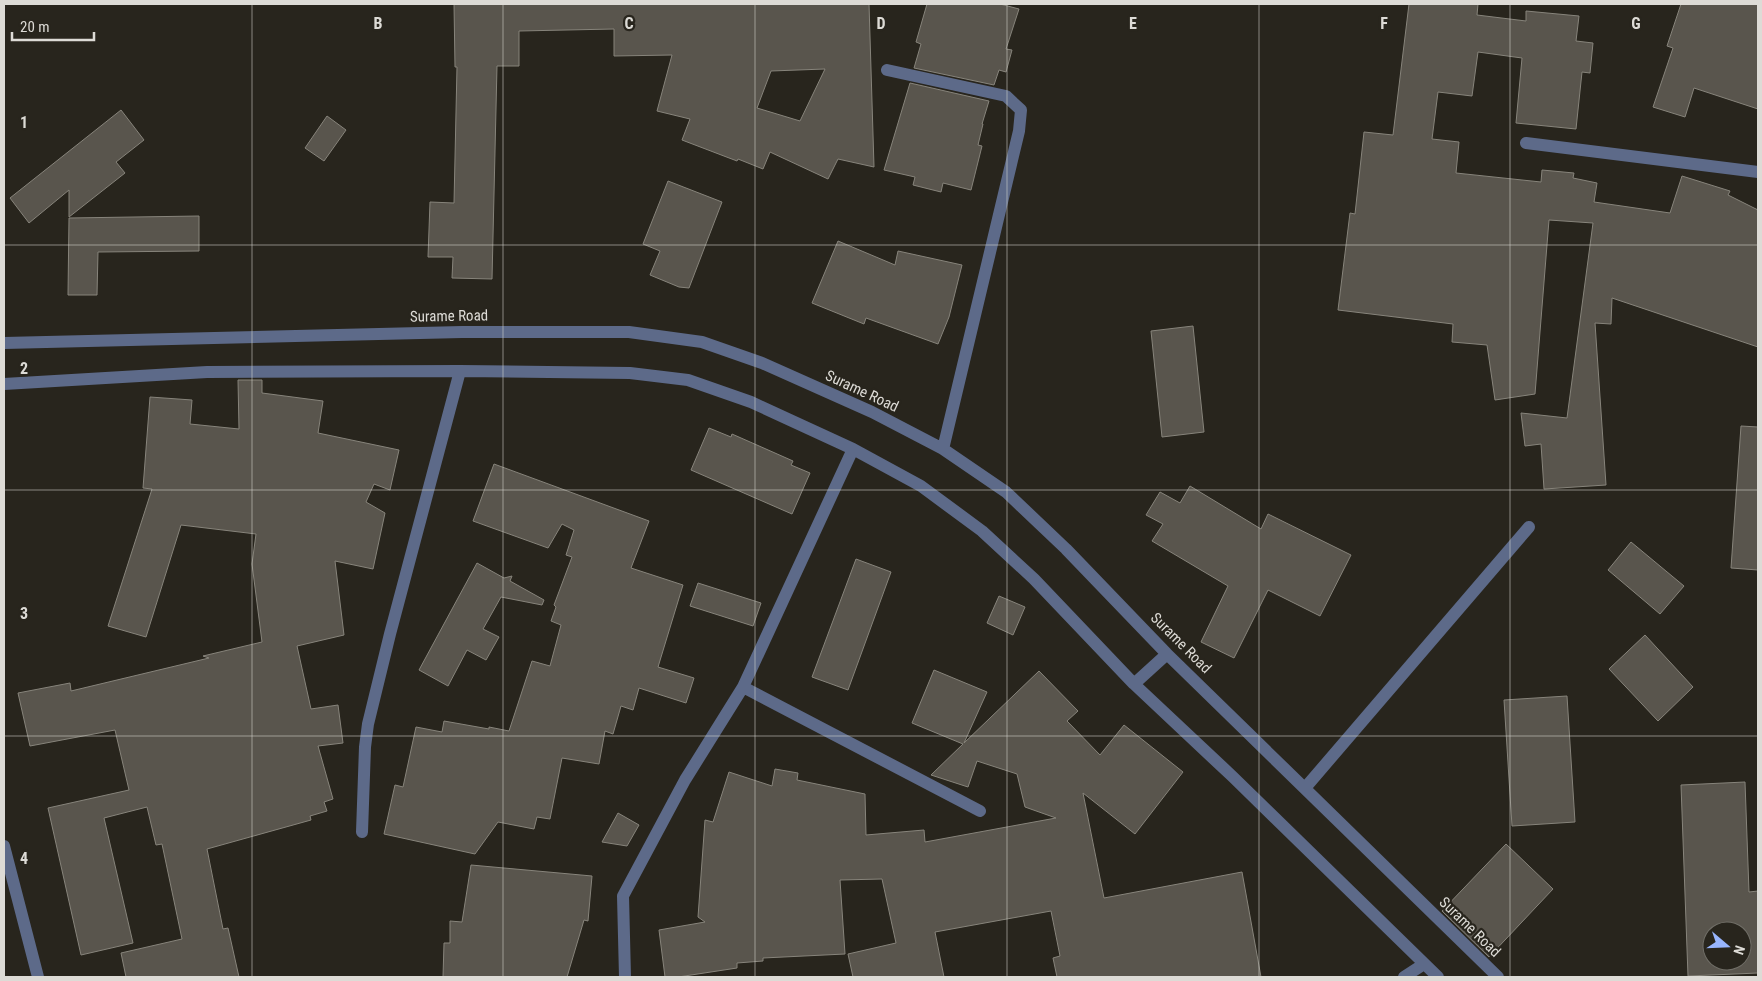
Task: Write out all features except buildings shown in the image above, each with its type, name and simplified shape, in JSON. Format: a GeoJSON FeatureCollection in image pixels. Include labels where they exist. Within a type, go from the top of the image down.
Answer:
{"type":"FeatureCollection","features":[{"type":"Feature","properties":{"kind":"street"},"geometry":{"type":"LineString","coordinates":[[887,70],[1006,96],[1021,110],[1019,131],[943,449]]}},
{"type":"Feature","properties":{"kind":"street"},"geometry":{"type":"LineString","coordinates":[[1526,143],[1758,172]]}},
{"type":"Feature","properties":{"kind":"street","name":"Surame Road"},"geometry":{"type":"LineString","coordinates":[[4,343],[462,332],[629,332],[702,342],[762,363],[872,412],[943,449],[1006,492],[1066,549],[1168,654],[1498,977]]}},
{"type":"Feature","properties":{"kind":"street"},"geometry":{"type":"LineString","coordinates":[[4,384],[207,372],[460,371],[630,373],[688,380],[751,402],[853,449],[921,486],[982,531],[1034,579],[1134,684],[1233,777],[1438,977]]}},
{"type":"Feature","properties":{"kind":"street"},"geometry":{"type":"LineString","coordinates":[[362,832],[365,747],[368,724],[460,371]]}},
{"type":"Feature","properties":{"kind":"street"},"geometry":{"type":"LineString","coordinates":[[624,977],[623,896],[685,780],[743,687],[853,449]]}},
{"type":"Feature","properties":{"kind":"street"},"geometry":{"type":"LineString","coordinates":[[1305,788],[1528,527]]}},
{"type":"Feature","properties":{"kind":"street"},"geometry":{"type":"LineString","coordinates":[[1134,684],[1168,654]]}},
{"type":"Feature","properties":{"kind":"street"},"geometry":{"type":"LineString","coordinates":[[743,687],[980,810]]}},
{"type":"Feature","properties":{"kind":"street"},"geometry":{"type":"LineString","coordinates":[[4,846],[38,977]]}},
{"type":"Feature","properties":{"kind":"street"},"geometry":{"type":"LineString","coordinates":[[1404,977],[1424,964]]}}]}
